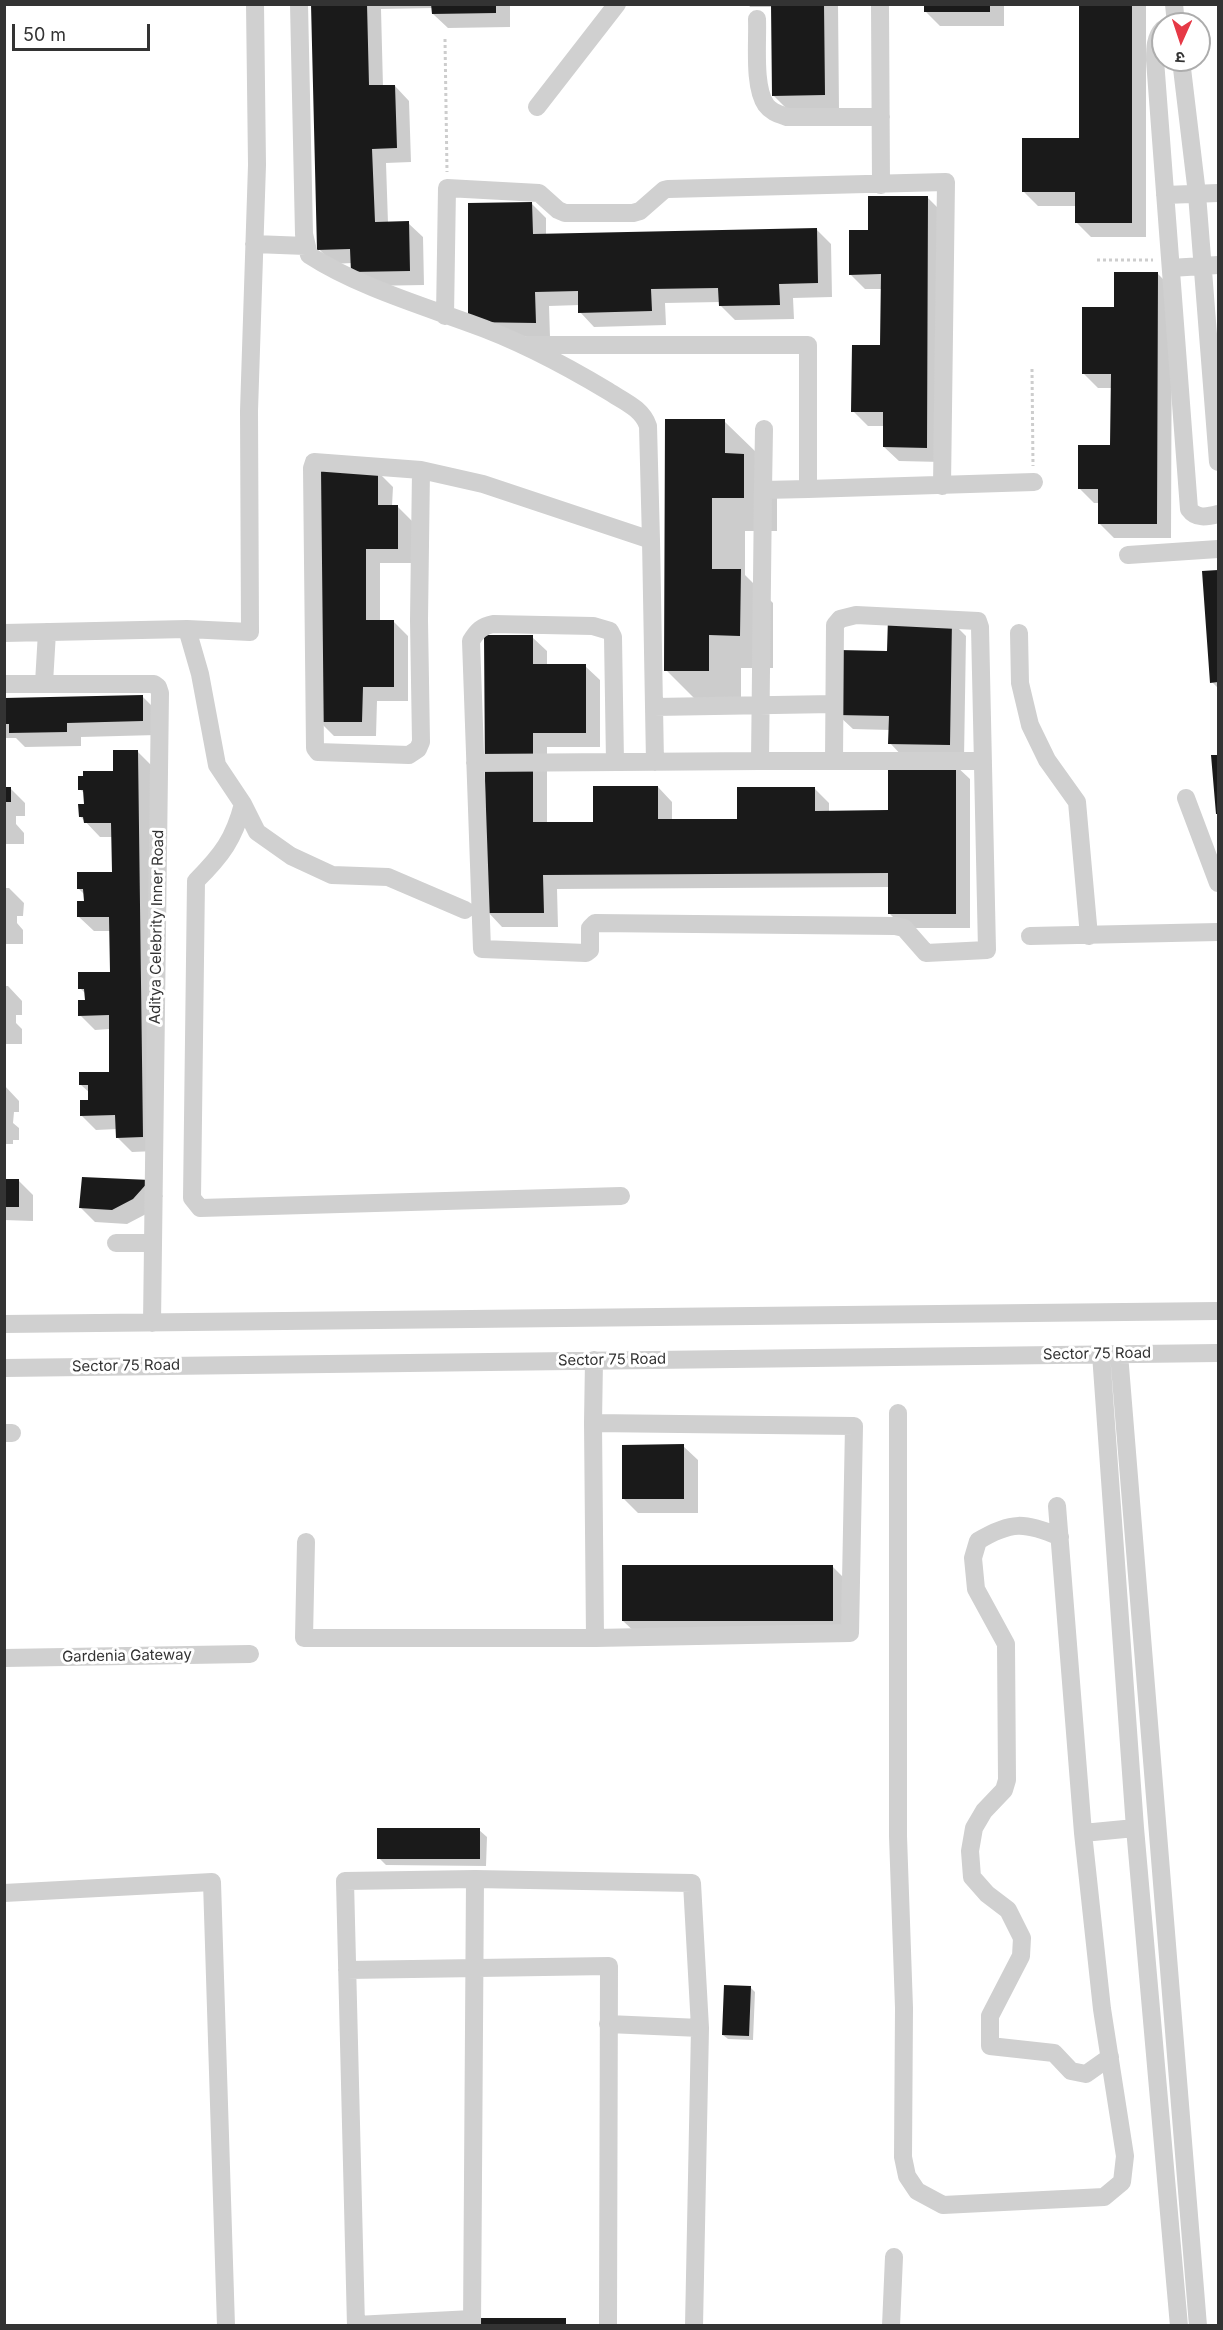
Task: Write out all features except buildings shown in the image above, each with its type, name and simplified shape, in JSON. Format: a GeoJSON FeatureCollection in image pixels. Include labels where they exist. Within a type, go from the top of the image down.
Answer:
{"type":"FeatureCollection","features":[{"type":"Feature","properties":{"kind":"street"},"geometry":{"type":"LineString","coordinates":[[4,633],[187,629],[250,633],[249,411],[257,165],[255,4]]}},
{"type":"Feature","properties":{"kind":"street"},"geometry":{"type":"LineString","coordinates":[[299,4],[304,234],[309,255],[327,267],[445,316],[525,345],[596,384],[640,411],[645,418],[648,426],[655,762]]}},
{"type":"Feature","properties":{"kind":"street"},"geometry":{"type":"LineString","coordinates":[[537,107],[617,4]]}},
{"type":"Feature","properties":{"kind":"street"},"geometry":{"type":"LineString","coordinates":[[880,4],[881,184]]}},
{"type":"Feature","properties":{"kind":"street"},"geometry":{"type":"LineString","coordinates":[[757,19],[759,85],[767,107],[787,117],[881,117]]}},
{"type":"Feature","properties":{"kind":"street"},"geometry":{"type":"LineString","coordinates":[[1156,72],[1189,509],[1193,514],[1201,516],[1218,514]]}},
{"type":"Feature","properties":{"kind":"street"},"geometry":{"type":"LineString","coordinates":[[1182,72],[1197,194],[1211,266],[1218,462]]}},
{"type":"Feature","properties":{"kind":"street"},"geometry":{"type":"LineString","coordinates":[[445,316],[447,188],[539,193],[562,212],[633,213],[640,211],[668,189],[946,182],[942,486]]}},
{"type":"Feature","properties":{"kind":"street"},"geometry":{"type":"LineString","coordinates":[[1165,195],[1218,193]]}},
{"type":"Feature","properties":{"kind":"street"},"geometry":{"type":"LineString","coordinates":[[254,244],[306,246]]}},
{"type":"Feature","properties":{"kind":"street"},"geometry":{"type":"LineString","coordinates":[[1170,264],[1211,266]]}},
{"type":"Feature","properties":{"kind":"street"},"geometry":{"type":"LineString","coordinates":[[525,345],[808,345],[808,489]]}},
{"type":"Feature","properties":{"kind":"street"},"geometry":{"type":"LineString","coordinates":[[760,761],[764,429]]}},
{"type":"Feature","properties":{"kind":"street"},"geometry":{"type":"LineString","coordinates":[[421,470],[419,620],[421,742],[418,750],[409,755],[318,752],[315,748],[313,464],[318,462],[421,470],[483,484],[651,540]]}},
{"type":"Feature","properties":{"kind":"street"},"geometry":{"type":"LineString","coordinates":[[763,490],[1034,482]]}},
{"type":"Feature","properties":{"kind":"street"},"geometry":{"type":"LineString","coordinates":[[1128,555],[1218,549]]}},
{"type":"Feature","properties":{"kind":"street"},"geometry":{"type":"LineString","coordinates":[[615,762],[610,631],[603,627],[593,626],[493,624],[484,626],[471,641],[482,949],[586,953],[590,950],[590,928],[595,923],[895,926],[904,928],[926,953],[987,950],[980,627],[975,620],[856,615],[840,619],[835,625],[834,761]]}},
{"type":"Feature","properties":{"kind":"street"},"geometry":{"type":"LineString","coordinates":[[187,629],[200,674],[217,765],[243,804],[257,832],[291,856],[332,875],[388,878],[465,910]]}},
{"type":"Feature","properties":{"kind":"street"},"geometry":{"type":"LineString","coordinates":[[44,683],[47,633]]}},
{"type":"Feature","properties":{"kind":"street"},"geometry":{"type":"LineString","coordinates":[[1019,633],[1020,682],[1030,724],[1047,760],[1077,802],[1089,936]]}},
{"type":"Feature","properties":{"kind":"street","name":"Aditya Celebrity Inner Road"},"geometry":{"type":"LineString","coordinates":[[4,684],[154,684],[160,693],[152,1323]]}},
{"type":"Feature","properties":{"kind":"street"},"geometry":{"type":"LineString","coordinates":[[654,707],[834,704]]}},
{"type":"Feature","properties":{"kind":"street"},"geometry":{"type":"LineString","coordinates":[[475,763],[983,761]]}},
{"type":"Feature","properties":{"kind":"street"},"geometry":{"type":"LineString","coordinates":[[1186,798],[1218,883]]}},
{"type":"Feature","properties":{"kind":"street"},"geometry":{"type":"LineString","coordinates":[[243,804],[238,826],[216,861],[196,881],[192,1198],[200,1208],[621,1196]]}},
{"type":"Feature","properties":{"kind":"street"},"geometry":{"type":"LineString","coordinates":[[1029,936],[1218,932]]}},
{"type":"Feature","properties":{"kind":"street"},"geometry":{"type":"LineString","coordinates":[[116,1243],[153,1243]]}},
{"type":"Feature","properties":{"kind":"street"},"geometry":{"type":"LineString","coordinates":[[4,1324],[1218,1311]]}},
{"type":"Feature","properties":{"kind":"street","name":"Sector 75 Road"},"geometry":{"type":"LineString","coordinates":[[4,1368],[1218,1353]]}},
{"type":"Feature","properties":{"kind":"street"},"geometry":{"type":"LineString","coordinates":[[1110,1354],[1135,1828],[1179,2325]]}},
{"type":"Feature","properties":{"kind":"street"},"geometry":{"type":"LineString","coordinates":[[1110,1354],[1198,2325]]}},
{"type":"Feature","properties":{"kind":"street"},"geometry":{"type":"LineString","coordinates":[[594,1360],[592,1423],[595,1638]]}},
{"type":"Feature","properties":{"kind":"street"},"geometry":{"type":"LineString","coordinates":[[898,1413],[898,1836],[904,2008],[903,2157],[907,2176],[917,2191],[942,2205],[1104,2197],[1122,2182],[1125,2156],[1110,2057],[1083,1833],[1057,1506]]}},
{"type":"Feature","properties":{"kind":"street"},"geometry":{"type":"LineString","coordinates":[[306,1542],[304,1638],[595,1638],[850,1633],[855,1426],[592,1423]]}},
{"type":"Feature","properties":{"kind":"street"},"geometry":{"type":"LineString","coordinates":[[1060,1537],[1029,1525],[998,1529],[978,1540],[973,1558],[976,1589],[1006,1644],[1007,1779],[1004,1790],[984,1811],[974,1828],[970,1851],[972,1877],[987,1894],[1008,1910],[1022,1938],[1021,1956],[990,2016],[990,2046],[1054,2053],[1071,2071],[1086,2074],[1110,2057]]}},
{"type":"Feature","properties":{"kind":"street","name":"Gardenia Gateway"},"geometry":{"type":"LineString","coordinates":[[4,1658],[250,1654]]}},
{"type":"Feature","properties":{"kind":"street"},"geometry":{"type":"LineString","coordinates":[[1083,1833],[1135,1828]]}},
{"type":"Feature","properties":{"kind":"street"},"geometry":{"type":"LineString","coordinates":[[475,1879],[472,2322],[356,2325],[345,1881],[475,1879],[692,1883],[700,2028],[694,2325]]}},
{"type":"Feature","properties":{"kind":"street"},"geometry":{"type":"LineString","coordinates":[[4,1893],[212,1882],[226,2325]]}},
{"type":"Feature","properties":{"kind":"street"},"geometry":{"type":"LineString","coordinates":[[347,1970],[609,1966],[608,2325]]}},
{"type":"Feature","properties":{"kind":"street"},"geometry":{"type":"LineString","coordinates":[[608,2024],[700,2028]]}},
{"type":"Feature","properties":{"kind":"street"},"geometry":{"type":"LineString","coordinates":[[891,2325],[894,2257]]}},
{"type":"Feature","properties":{"kind":"path"},"geometry":{"type":"LineString","coordinates":[[445,39],[447,188]]}},
{"type":"Feature","properties":{"kind":"path"},"geometry":{"type":"LineString","coordinates":[[1097,260],[1170,264]]}},
{"type":"Feature","properties":{"kind":"path"},"geometry":{"type":"LineString","coordinates":[[1032,369],[1034,482]]}}]}
